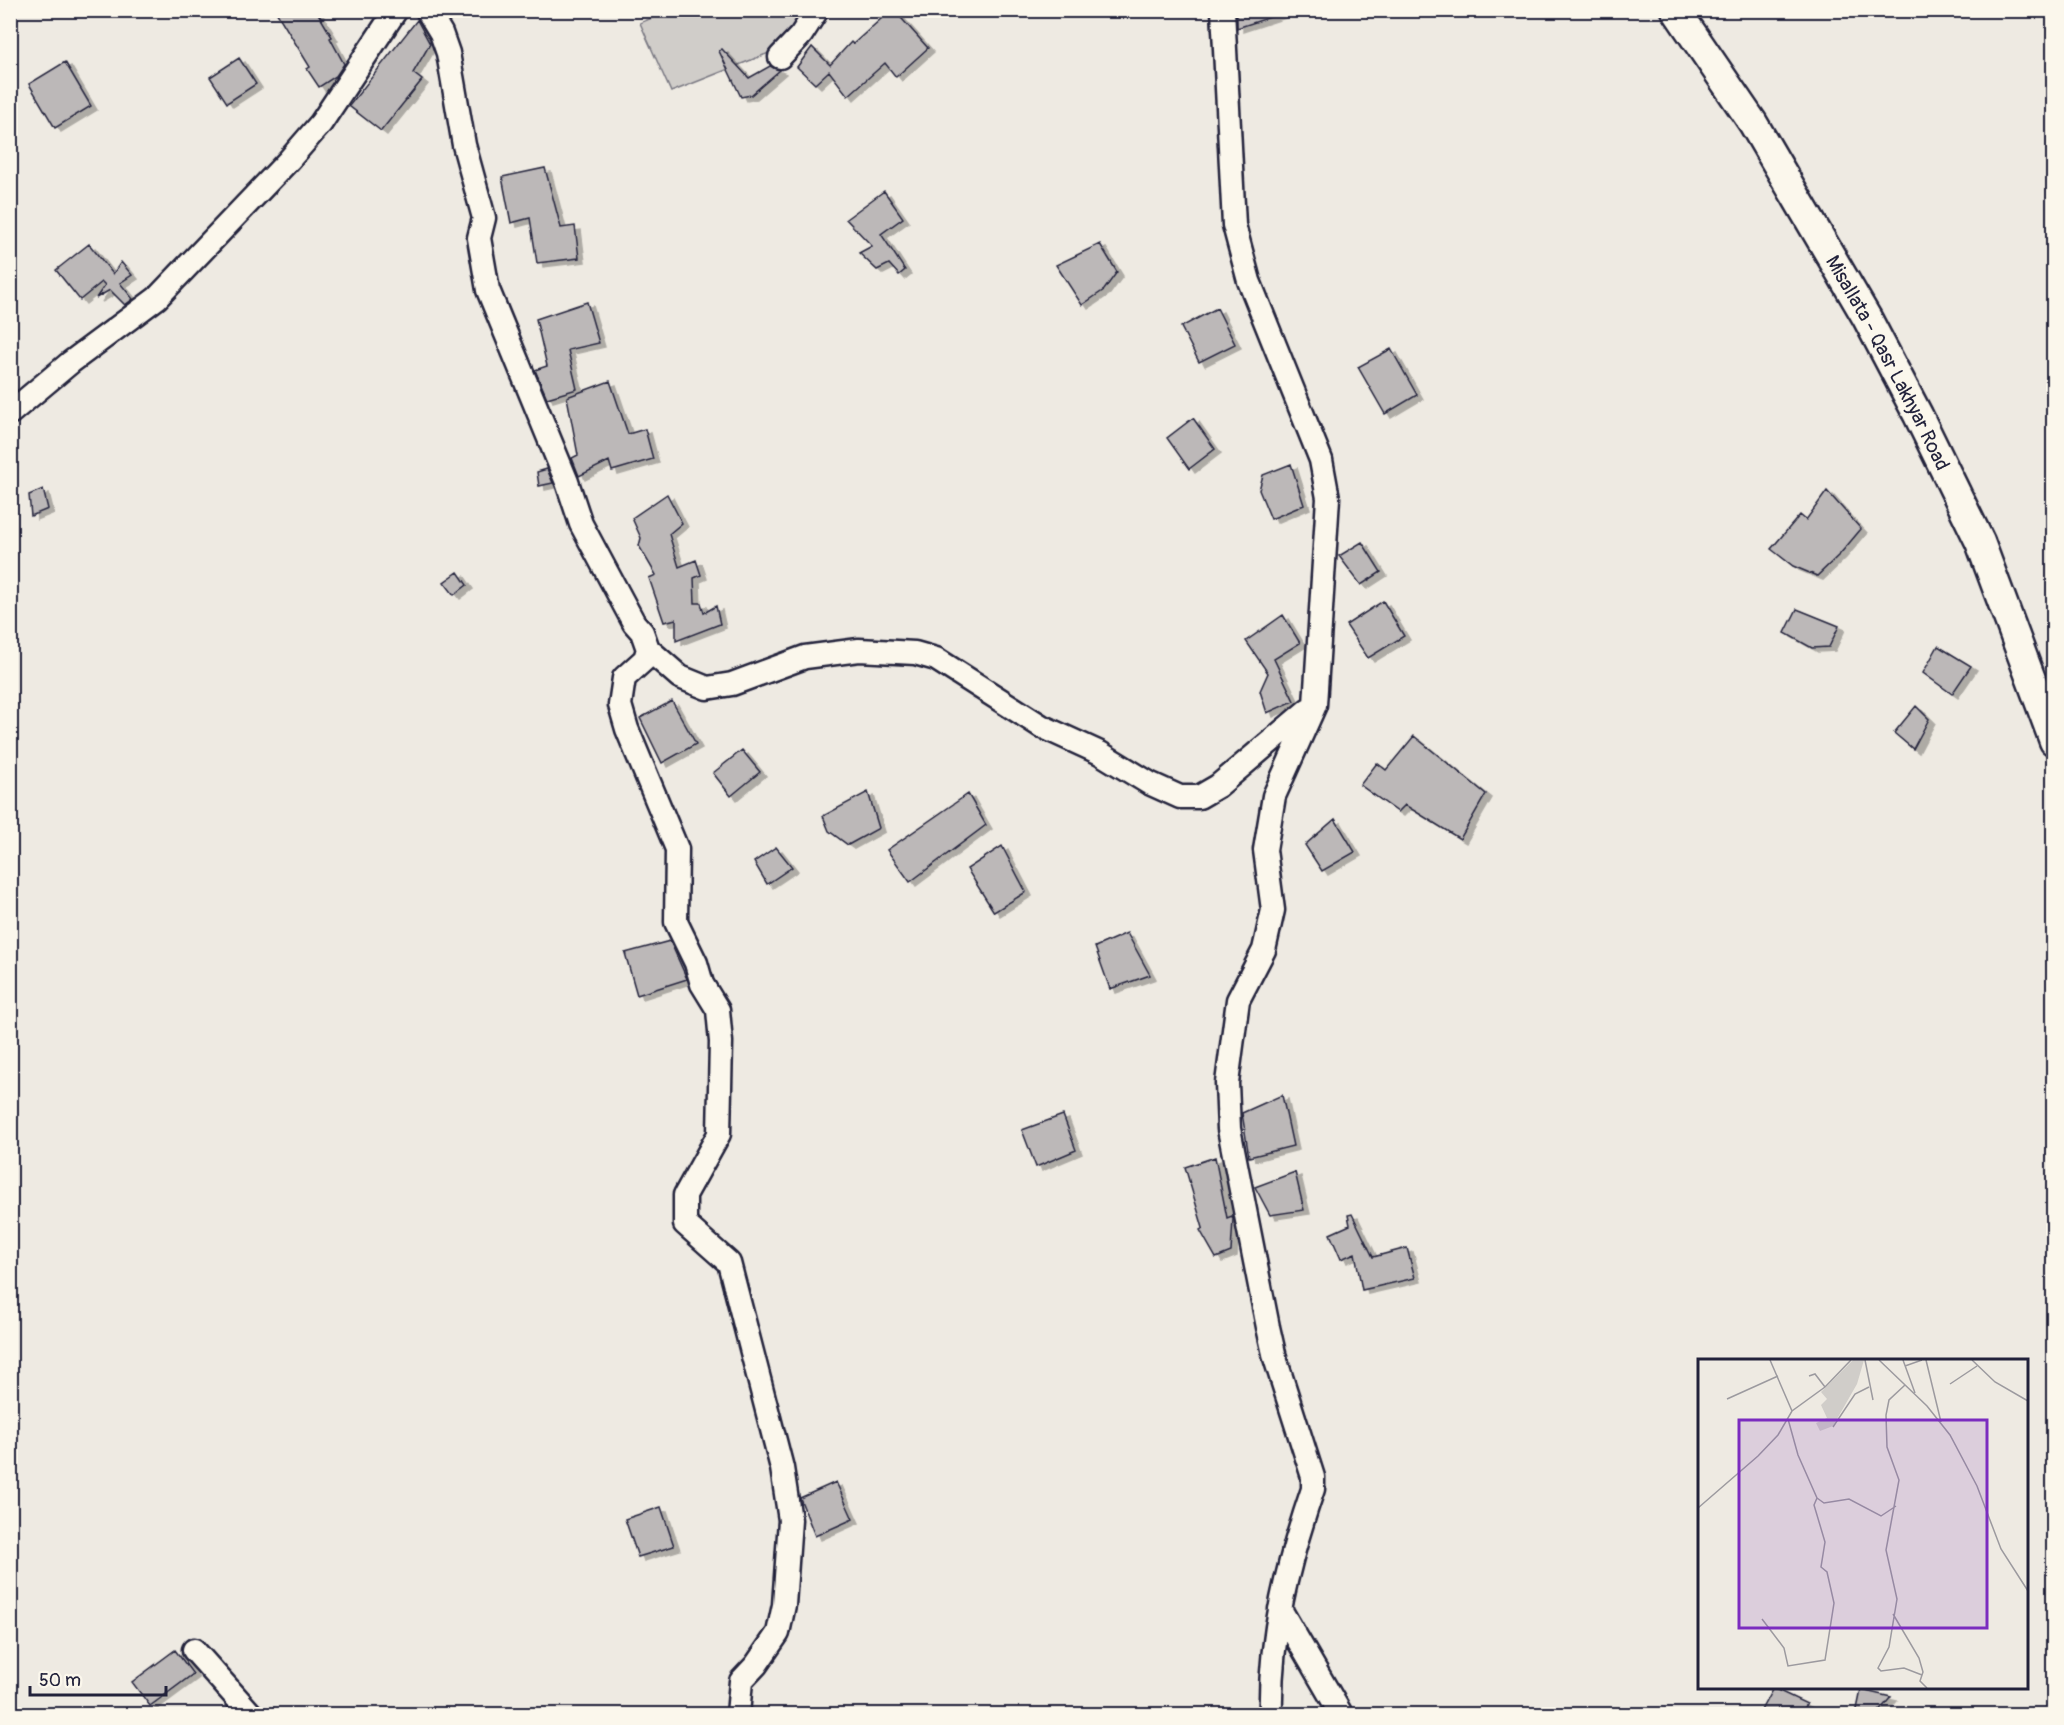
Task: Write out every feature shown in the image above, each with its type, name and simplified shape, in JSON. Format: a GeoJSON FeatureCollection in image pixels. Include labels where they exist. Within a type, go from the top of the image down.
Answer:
{"type":"FeatureCollection","features":[{"type":"Feature","properties":{"kind":"main road","name":"Misallata - Qasr Lakhyar Road"},"geometry":{"type":"LineString","coordinates":[[1677,11],[1753,123],[1867,318],[1918,415],[1980,542],[2054,741]]}},
{"type":"Feature","properties":{"kind":"street"},"geometry":{"type":"LineString","coordinates":[[10,413],[71,362],[157,298],[289,160],[321,123],[396,10]]}},
{"type":"Feature","properties":{"kind":"street"},"geometry":{"type":"LineString","coordinates":[[426,10],[441,33],[448,52],[464,145],[484,218],[479,238],[488,290],[567,482],[581,524],[634,623],[642,632],[648,649],[685,681],[707,687],[732,684],[805,657],[859,650],[915,653],[936,659],[1041,726],[1100,753],[1149,783],[1180,797],[1199,797],[1218,786],[1315,705]]}},
{"type":"Feature","properties":{"kind":"street"},"geometry":{"type":"LineString","coordinates":[[780,57],[801,35],[817,10]]}},
{"type":"Feature","properties":{"kind":"street"},"geometry":{"type":"LineString","coordinates":[[1223,10],[1234,225],[1248,281],[1321,460],[1328,498],[1315,705],[1274,796],[1265,850],[1273,910],[1264,951],[1238,1000],[1227,1083],[1229,1129],[1270,1338],[1313,1477],[1313,1489],[1281,1594],[1270,1683],[1271,1714]]}},
{"type":"Feature","properties":{"kind":"street"},"geometry":{"type":"LineString","coordinates":[[648,649],[645,659],[624,678],[620,705],[627,729],[677,849],[676,922],[696,963],[702,984],[718,1010],[721,1042],[718,1134],[685,1195],[685,1224],[710,1243],[729,1263],[732,1270],[782,1468],[790,1520],[784,1605],[777,1633],[756,1665],[741,1681],[738,1714]]}},
{"type":"Feature","properties":{"kind":"street"},"geometry":{"type":"LineString","coordinates":[[1280,1609],[1341,1714]]}},
{"type":"Feature","properties":{"kind":"street"},"geometry":{"type":"LineString","coordinates":[[194,1650],[251,1714]]}},
{"type":"Feature","properties":{"kind":"shaded area"},"geometry":{"type":"Polygon","coordinates":[[[668,11],[807,11],[784,47],[671,92],[640,23],[668,11]]]}},
{"type":"Feature","properties":{"kind":"building"},"geometry":{"type":"Polygon","coordinates":[[[275,10],[316,10],[344,64],[336,76],[319,87],[307,69],[310,67],[275,10]]]}},
{"type":"Feature","properties":{"kind":"building"},"geometry":{"type":"Polygon","coordinates":[[[891,10],[894,10],[928,48],[896,77],[885,63],[848,96],[829,71],[815,84],[797,67],[812,47],[830,65],[851,42],[853,44],[891,10]]]}},
{"type":"Feature","properties":{"kind":"building"},"geometry":{"type":"Polygon","coordinates":[[[1237,10],[1283,10],[1283,13],[1237,28],[1237,10]]]}},
{"type":"Feature","properties":{"kind":"building"},"geometry":{"type":"Polygon","coordinates":[[[417,20],[430,44],[413,73],[422,80],[381,131],[349,106],[417,20]]]}},
{"type":"Feature","properties":{"kind":"building"},"geometry":{"type":"Polygon","coordinates":[[[722,49],[749,78],[770,66],[780,70],[751,95],[741,97],[719,51],[722,49]]]}},
{"type":"Feature","properties":{"kind":"building"},"geometry":{"type":"Polygon","coordinates":[[[239,58],[256,84],[227,103],[210,77],[239,58]]]}},
{"type":"Feature","properties":{"kind":"building"},"geometry":{"type":"Polygon","coordinates":[[[65,62],[91,106],[55,128],[29,84],[65,62]]]}},
{"type":"Feature","properties":{"kind":"building"},"geometry":{"type":"Polygon","coordinates":[[[545,168],[561,228],[575,226],[579,258],[537,263],[530,218],[511,223],[502,177],[545,168]]]}},
{"type":"Feature","properties":{"kind":"building"},"geometry":{"type":"Polygon","coordinates":[[[884,191],[903,218],[881,234],[905,270],[899,275],[889,264],[877,270],[859,253],[872,246],[846,219],[884,191]]]}},
{"type":"Feature","properties":{"kind":"building"},"geometry":{"type":"Polygon","coordinates":[[[89,244],[113,274],[121,262],[132,275],[120,283],[133,299],[125,305],[110,290],[96,298],[105,285],[102,282],[80,300],[56,270],[89,244]]]}},
{"type":"Feature","properties":{"kind":"building"},"geometry":{"type":"Polygon","coordinates":[[[1100,244],[1117,272],[1104,290],[1082,305],[1056,265],[1100,244]]]}},
{"type":"Feature","properties":{"kind":"building"},"geometry":{"type":"Polygon","coordinates":[[[587,302],[599,343],[568,350],[577,389],[547,398],[535,370],[547,366],[536,319],[587,302]]]}},
{"type":"Feature","properties":{"kind":"building"},"geometry":{"type":"Polygon","coordinates":[[[1217,308],[1235,344],[1199,362],[1181,327],[1217,308]]]}},
{"type":"Feature","properties":{"kind":"building"},"geometry":{"type":"Polygon","coordinates":[[[1391,349],[1417,395],[1385,414],[1358,367],[1391,349]]]}},
{"type":"Feature","properties":{"kind":"building"},"geometry":{"type":"Polygon","coordinates":[[[610,381],[628,434],[645,429],[653,459],[612,471],[609,461],[579,476],[572,458],[578,455],[567,397],[610,381]]]}},
{"type":"Feature","properties":{"kind":"building"},"geometry":{"type":"Polygon","coordinates":[[[1193,418],[1215,449],[1189,469],[1167,438],[1193,418]]]}},
{"type":"Feature","properties":{"kind":"building"},"geometry":{"type":"Polygon","coordinates":[[[1291,464],[1304,505],[1271,519],[1259,490],[1263,475],[1291,464]]]}},
{"type":"Feature","properties":{"kind":"building"},"geometry":{"type":"Polygon","coordinates":[[[547,469],[553,483],[539,486],[537,472],[547,469]]]}},
{"type":"Feature","properties":{"kind":"building"},"geometry":{"type":"Polygon","coordinates":[[[43,489],[48,509],[31,516],[29,495],[43,489]]]}},
{"type":"Feature","properties":{"kind":"building"},"geometry":{"type":"Polygon","coordinates":[[[1827,491],[1861,529],[1817,576],[1793,566],[1771,549],[1800,515],[1806,520],[1827,491]]]}},
{"type":"Feature","properties":{"kind":"building"},"geometry":{"type":"Polygon","coordinates":[[[667,494],[682,523],[669,534],[679,567],[696,560],[701,575],[694,578],[695,603],[701,603],[704,613],[716,606],[720,624],[676,641],[676,619],[664,622],[649,578],[656,575],[639,546],[641,538],[632,518],[667,494]]]}},
{"type":"Feature","properties":{"kind":"building"},"geometry":{"type":"Polygon","coordinates":[[[1362,542],[1381,572],[1361,585],[1339,556],[1362,542]]]}},
{"type":"Feature","properties":{"kind":"building"},"geometry":{"type":"Polygon","coordinates":[[[458,572],[467,585],[454,595],[444,582],[458,572]]]}},
{"type":"Feature","properties":{"kind":"building"},"geometry":{"type":"Polygon","coordinates":[[[1383,601],[1404,636],[1368,658],[1346,625],[1383,601]]]}},
{"type":"Feature","properties":{"kind":"building"},"geometry":{"type":"Polygon","coordinates":[[[1797,609],[1839,626],[1829,647],[1812,648],[1785,633],[1797,609]]]}},
{"type":"Feature","properties":{"kind":"building"},"geometry":{"type":"Polygon","coordinates":[[[1283,615],[1300,643],[1274,659],[1294,701],[1267,713],[1260,691],[1268,673],[1246,641],[1283,615]]]}},
{"type":"Feature","properties":{"kind":"building"},"geometry":{"type":"Polygon","coordinates":[[[1938,646],[1971,666],[1952,694],[1923,673],[1938,646]]]}},
{"type":"Feature","properties":{"kind":"building"},"geometry":{"type":"Polygon","coordinates":[[[672,701],[696,744],[662,763],[640,718],[672,701]]]}},
{"type":"Feature","properties":{"kind":"building"},"geometry":{"type":"Polygon","coordinates":[[[1916,706],[1929,719],[1913,749],[1894,733],[1916,706]]]}},
{"type":"Feature","properties":{"kind":"building"},"geometry":{"type":"Polygon","coordinates":[[[1414,736],[1486,794],[1460,839],[1405,805],[1398,812],[1360,785],[1377,763],[1386,770],[1414,736]]]}},
{"type":"Feature","properties":{"kind":"building"},"geometry":{"type":"Polygon","coordinates":[[[742,750],[760,772],[731,796],[713,773],[742,750]]]}},
{"type":"Feature","properties":{"kind":"building"},"geometry":{"type":"Polygon","coordinates":[[[868,792],[879,828],[848,845],[829,831],[823,816],[868,792]]]}},
{"type":"Feature","properties":{"kind":"building"},"geometry":{"type":"Polygon","coordinates":[[[968,794],[986,825],[910,882],[887,850],[968,794]]]}},
{"type":"Feature","properties":{"kind":"building"},"geometry":{"type":"Polygon","coordinates":[[[1335,819],[1355,852],[1322,871],[1305,845],[1335,819]]]}},
{"type":"Feature","properties":{"kind":"building"},"geometry":{"type":"Polygon","coordinates":[[[1002,846],[1026,892],[994,912],[967,869],[1002,846]]]}},
{"type":"Feature","properties":{"kind":"building"},"geometry":{"type":"Polygon","coordinates":[[[776,847],[792,867],[767,884],[754,862],[776,847]]]}},
{"type":"Feature","properties":{"kind":"building"},"geometry":{"type":"Polygon","coordinates":[[[1127,933],[1150,975],[1110,989],[1095,947],[1127,933]]]}},
{"type":"Feature","properties":{"kind":"building"},"geometry":{"type":"Polygon","coordinates":[[[670,941],[687,979],[637,995],[625,953],[670,941]]]}},
{"type":"Feature","properties":{"kind":"building"},"geometry":{"type":"Polygon","coordinates":[[[1282,1095],[1293,1146],[1249,1157],[1242,1113],[1282,1095]]]}},
{"type":"Feature","properties":{"kind":"building"},"geometry":{"type":"Polygon","coordinates":[[[1063,1115],[1076,1150],[1036,1167],[1022,1130],[1063,1115]]]}},
{"type":"Feature","properties":{"kind":"building"},"geometry":{"type":"Polygon","coordinates":[[[1215,1157],[1227,1218],[1232,1216],[1233,1219],[1231,1252],[1216,1258],[1200,1230],[1203,1228],[1185,1167],[1215,1157]]]}},
{"type":"Feature","properties":{"kind":"building"},"geometry":{"type":"Polygon","coordinates":[[[1295,1172],[1304,1210],[1270,1215],[1255,1187],[1295,1172]]]}},
{"type":"Feature","properties":{"kind":"building"},"geometry":{"type":"Polygon","coordinates":[[[1352,1214],[1373,1257],[1407,1248],[1415,1278],[1362,1290],[1355,1253],[1341,1259],[1330,1234],[1350,1225],[1348,1215],[1352,1214]]]}},
{"type":"Feature","properties":{"kind":"building"},"geometry":{"type":"Polygon","coordinates":[[[836,1482],[853,1519],[815,1536],[800,1498],[836,1482]]]}},
{"type":"Feature","properties":{"kind":"building"},"geometry":{"type":"Polygon","coordinates":[[[661,1507],[674,1546],[638,1557],[625,1519],[661,1507]]]}},
{"type":"Feature","properties":{"kind":"building"},"geometry":{"type":"Polygon","coordinates":[[[175,1650],[193,1674],[150,1706],[132,1682],[175,1650]]]}},
{"type":"Feature","properties":{"kind":"building"},"geometry":{"type":"Polygon","coordinates":[[[1772,1689],[1807,1704],[1801,1714],[1759,1714],[1772,1689]]]}},
{"type":"Feature","properties":{"kind":"building"},"geometry":{"type":"Polygon","coordinates":[[[1861,1690],[1891,1697],[1877,1714],[1856,1714],[1861,1690]]]}}]}
